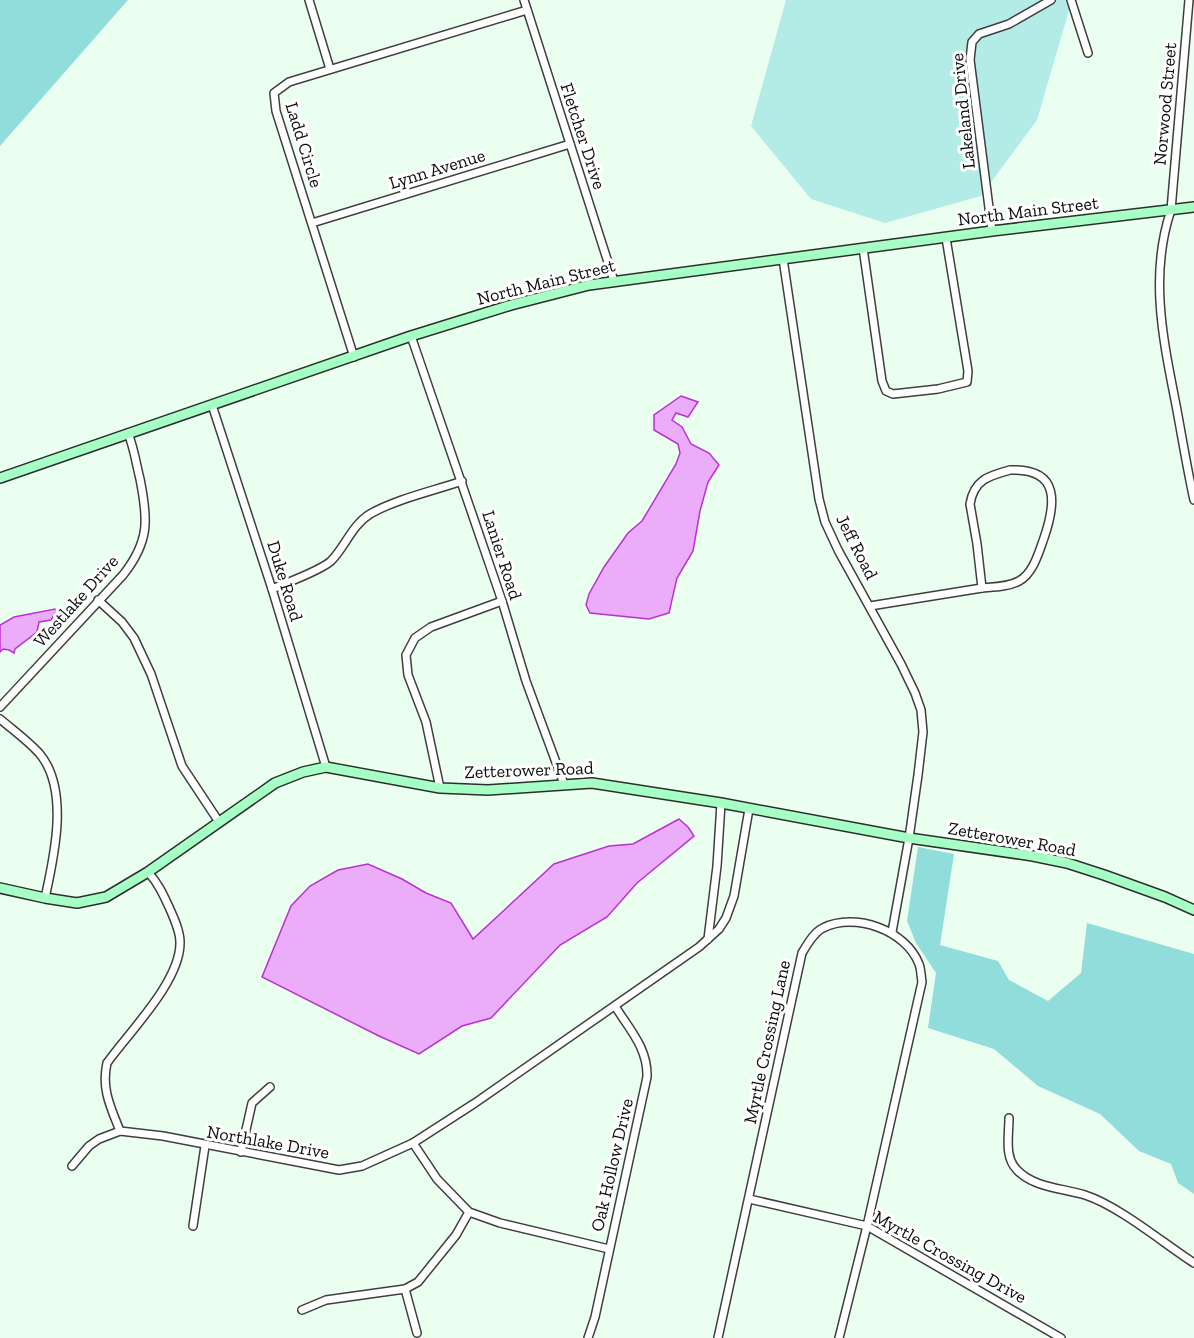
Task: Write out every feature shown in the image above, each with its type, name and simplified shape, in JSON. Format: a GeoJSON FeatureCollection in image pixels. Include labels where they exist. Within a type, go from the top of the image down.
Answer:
{"type":"FeatureCollection","features":[{"type":"Feature","properties":{"kind":"street"},"geometry":{"type":"LineString","coordinates":[[309,0],[330,69]]}},
{"type":"Feature","properties":{"kind":"street","name":"Fletcher Drive"},"geometry":{"type":"LineString","coordinates":[[524,0],[614,281]]}},
{"type":"Feature","properties":{"kind":"street","name":"Lakeland Drive"},"geometry":{"type":"LineString","coordinates":[[992,231],[970,60],[972,42],[979,34],[1009,24],[1051,0]]}},
{"type":"Feature","properties":{"kind":"street"},"geometry":{"type":"LineString","coordinates":[[1071,0],[1088,53]]}},
{"type":"Feature","properties":{"kind":"street","name":"Norwood Street"},"geometry":{"type":"LineString","coordinates":[[1189,0],[1171,210],[1167,222],[1158,285],[1160,318],[1194,500]]}},
{"type":"Feature","properties":{"kind":"street","name":"Ladd Circle"},"geometry":{"type":"LineString","coordinates":[[354,357],[276,111],[274,93],[289,82],[527,10]]}},
{"type":"Feature","properties":{"kind":"street","name":"Lynn Avenue"},"geometry":{"type":"LineString","coordinates":[[312,223],[570,144]]}},
{"type":"Feature","properties":{"kind":"street","name":"North Main Street"},"geometry":{"type":"LineString","coordinates":[[0,478],[411,336],[511,305],[589,285],[992,231],[1194,207]]}},
{"type":"Feature","properties":{"kind":"street"},"geometry":{"type":"LineString","coordinates":[[863,248],[882,381],[886,390],[893,394],[938,389],[967,382],[968,371],[946,238]]}},
{"type":"Feature","properties":{"kind":"street","name":"Jeff Road"},"geometry":{"type":"LineString","coordinates":[[783,259],[819,499],[832,537],[901,664],[921,710],[923,732],[909,838],[892,932]]}},
{"type":"Feature","properties":{"kind":"street","name":"Lanier Road"},"geometry":{"type":"LineString","coordinates":[[411,336],[462,481],[526,681],[564,784]]}},
{"type":"Feature","properties":{"kind":"street","name":"Duke Road"},"geometry":{"type":"LineString","coordinates":[[212,405],[272,589],[326,767]]}},
{"type":"Feature","properties":{"kind":"street","name":"Westlake Drive"},"geometry":{"type":"LineString","coordinates":[[0,707],[129,568],[138,551],[145,531],[146,510],[134,449],[128,433]]}},
{"type":"Feature","properties":{"kind":"street"},"geometry":{"type":"LineString","coordinates":[[870,606],[982,588],[1019,581],[1027,575],[1047,530],[1053,501],[1052,491],[1047,482],[1039,476],[1020,470],[1010,470],[989,477],[975,486],[970,504],[982,588]]}},
{"type":"Feature","properties":{"kind":"street"},"geometry":{"type":"LineString","coordinates":[[272,589],[324,566],[332,560],[356,526],[368,515],[462,481]]}},
{"type":"Feature","properties":{"kind":"street"},"geometry":{"type":"LineString","coordinates":[[98,600],[122,622],[134,638],[151,674],[183,766],[219,822]]}},
{"type":"Feature","properties":{"kind":"street"},"geometry":{"type":"LineString","coordinates":[[440,788],[426,722],[408,675],[406,656],[415,638],[431,627],[502,601]]}},
{"type":"Feature","properties":{"kind":"street"},"geometry":{"type":"LineString","coordinates":[[0,718],[39,753],[51,771],[56,801],[56,847],[45,898]]}},
{"type":"Feature","properties":{"kind":"street","name":"Zetterower Road"},"geometry":{"type":"LineString","coordinates":[[0,888],[77,903],[97,900],[115,893],[148,872],[275,783],[303,772],[326,767],[440,788],[488,790],[592,783],[721,803],[909,838],[1067,863],[1165,897],[1194,910]]}},
{"type":"Feature","properties":{"kind":"street"},"geometry":{"type":"LineString","coordinates":[[708,939],[717,866],[721,803]]}},
{"type":"Feature","properties":{"kind":"street","name":"Northlake Drive"},"geometry":{"type":"LineString","coordinates":[[120,1131],[163,1136],[205,1146],[339,1170],[362,1166],[413,1143],[615,1006],[719,929],[726,918],[734,896],[749,809]]}},
{"type":"Feature","properties":{"kind":"street"},"geometry":{"type":"LineString","coordinates":[[72,1166],[89,1146],[99,1139],[120,1131],[105,1091],[104,1075],[107,1063],[159,996],[179,955],[180,941],[174,918],[157,882],[148,872]]}},
{"type":"Feature","properties":{"kind":"street","name":"Myrtle Crossing Lane"},"geometry":{"type":"LineString","coordinates":[[718,1338],[802,953],[821,928],[842,923],[857,922],[892,932]]}},
{"type":"Feature","properties":{"kind":"street"},"geometry":{"type":"LineString","coordinates":[[839,1338],[867,1226],[922,982],[920,965],[909,948],[892,932]]}},
{"type":"Feature","properties":{"kind":"street","name":"Oak Hollow Drive"},"geometry":{"type":"LineString","coordinates":[[588,1338],[595,1317],[648,1066],[641,1046],[615,1006]]}},
{"type":"Feature","properties":{"kind":"street"},"geometry":{"type":"LineString","coordinates":[[241,1152],[252,1103],[270,1087]]}},
{"type":"Feature","properties":{"kind":"street"},"geometry":{"type":"LineString","coordinates":[[1008,1118],[1009,1159],[1018,1172],[1041,1184],[1087,1195],[1120,1213],[1194,1263]]}},
{"type":"Feature","properties":{"kind":"street"},"geometry":{"type":"LineString","coordinates":[[413,1143],[437,1179],[469,1212],[500,1223],[609,1250]]}},
{"type":"Feature","properties":{"kind":"street"},"geometry":{"type":"LineString","coordinates":[[193,1226],[205,1146]]}},
{"type":"Feature","properties":{"kind":"street","name":"Myrtle Crossing Drive"},"geometry":{"type":"LineString","coordinates":[[748,1199],[867,1226],[1061,1338]]}},
{"type":"Feature","properties":{"kind":"street"},"geometry":{"type":"LineString","coordinates":[[302,1310],[326,1300],[405,1289],[418,1281],[431,1267],[456,1235],[469,1212]]}},
{"type":"Feature","properties":{"kind":"street"},"geometry":{"type":"LineString","coordinates":[[405,1289],[417,1334]]}},
{"type":"Feature","properties":{"kind":"shaded area"},"geometry":{"type":"Polygon","coordinates":[[[0,0],[128,0],[0,146],[0,0]]]}},
{"type":"Feature","properties":{"kind":"shaded area"},"geometry":{"type":"Polygon","coordinates":[[[786,0],[1072,0],[1037,120],[981,196],[885,223],[811,199],[751,126],[786,0]]]}},
{"type":"Feature","properties":{"kind":"shaded area"},"geometry":{"type":"Polygon","coordinates":[[[681,396],[698,402],[688,417],[676,413],[672,420],[682,427],[691,444],[709,453],[719,465],[708,482],[693,551],[677,578],[669,613],[649,619],[590,613],[586,605],[589,594],[604,567],[628,533],[642,521],[676,464],[680,453],[678,444],[654,430],[654,415],[681,396]]]}},
{"type":"Feature","properties":{"kind":"shaded area"},"geometry":{"type":"Polygon","coordinates":[[[55,609],[56,612],[51,620],[39,622],[37,632],[15,649],[14,653],[3,649],[0,652],[0,625],[14,617],[55,609]]]}},
{"type":"Feature","properties":{"kind":"shaded area"},"geometry":{"type":"Polygon","coordinates":[[[679,819],[694,836],[637,883],[607,917],[560,945],[491,1018],[462,1026],[419,1054],[262,977],[291,906],[310,886],[338,870],[368,864],[451,903],[473,939],[554,864],[609,846],[633,844],[679,819]]]}},
{"type":"Feature","properties":{"kind":"shaded area"},"geometry":{"type":"Polygon","coordinates":[[[918,847],[954,854],[940,945],[998,961],[1009,980],[1048,1001],[1081,973],[1087,923],[1194,954],[1194,1194],[1178,1183],[1171,1164],[1139,1151],[1100,1114],[1038,1086],[994,1049],[928,1028],[936,973],[916,943],[907,921],[918,847]]]}}]}
